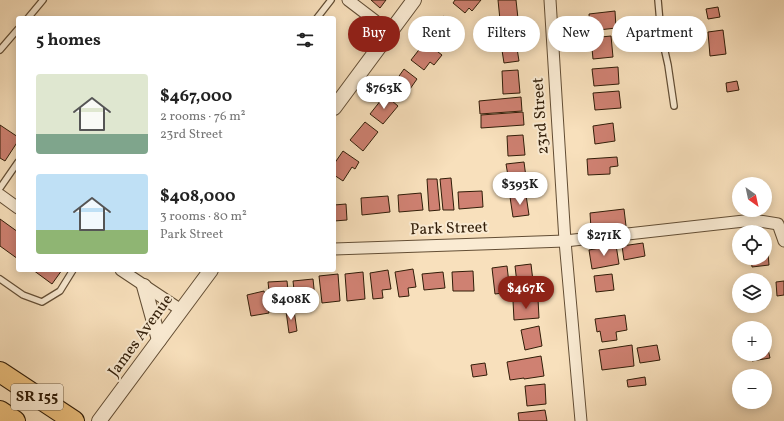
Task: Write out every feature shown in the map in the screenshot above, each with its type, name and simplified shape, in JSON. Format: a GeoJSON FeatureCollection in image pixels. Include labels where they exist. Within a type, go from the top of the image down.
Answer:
{"type":"FeatureCollection","features":[{"type":"Feature","properties":{"kind":"highway","name":"SR 155"},"geometry":{"type":"LineString","coordinates":[[0,372],[74,421]]}},
{"type":"Feature","properties":{"kind":"highway","name":"SR 155"},"geometry":{"type":"LineString","coordinates":[[0,411],[15,421]]}},
{"type":"Feature","properties":{"kind":"street"},"geometry":{"type":"LineString","coordinates":[[348,0],[369,16]]}},
{"type":"Feature","properties":{"kind":"street"},"geometry":{"type":"LineString","coordinates":[[400,19],[414,0]]}},
{"type":"Feature","properties":{"kind":"street","name":"23rd Street"},"geometry":{"type":"LineString","coordinates":[[550,0],[565,241],[581,421]]}},
{"type":"Feature","properties":{"kind":"street"},"geometry":{"type":"LineString","coordinates":[[336,105],[375,52]]}},
{"type":"Feature","properties":{"kind":"street"},"geometry":{"type":"LineString","coordinates":[[0,195],[16,207]]}},
{"type":"Feature","properties":{"kind":"street","name":"Park Street"},"geometry":{"type":"LineString","coordinates":[[336,249],[565,241],[753,220],[778,224],[784,242]]}},
{"type":"Feature","properties":{"kind":"street"},"geometry":{"type":"LineString","coordinates":[[126,272],[134,275],[144,286],[181,310]]}},
{"type":"Feature","properties":{"kind":"street","name":"James Avenue"},"geometry":{"type":"LineString","coordinates":[[99,421],[210,272]]}},
{"type":"Feature","properties":{"kind":"street"},"geometry":{"type":"LineString","coordinates":[[144,286],[159,340]]}},
{"type":"Feature","properties":{"kind":"lane"},"geometry":{"type":"LineString","coordinates":[[30,16],[43,0]]}},
{"type":"Feature","properties":{"kind":"lane"},"geometry":{"type":"LineString","coordinates":[[319,16],[331,0]]}},
{"type":"Feature","properties":{"kind":"lane"},"geometry":{"type":"LineString","coordinates":[[658,0],[660,16]]}},
{"type":"Feature","properties":{"kind":"lane"},"geometry":{"type":"LineString","coordinates":[[0,50],[16,31]]}},
{"type":"Feature","properties":{"kind":"lane"},"geometry":{"type":"LineString","coordinates":[[665,52],[674,106]]}},
{"type":"Feature","properties":{"kind":"lane"},"geometry":{"type":"LineString","coordinates":[[0,188],[16,165]]}},
{"type":"Feature","properties":{"kind":"lane"},"geometry":{"type":"LineString","coordinates":[[0,279],[23,295],[42,302],[60,291],[72,272]]}},
{"type":"Feature","properties":{"kind":"building"},"geometry":{"type":"Polygon","coordinates":[[[371,0],[386,0],[380,8],[371,0]]]}},
{"type":"Feature","properties":{"kind":"building"},"geometry":{"type":"Polygon","coordinates":[[[455,0],[481,0],[472,11],[469,8],[465,13],[453,3],[455,0]]]}},
{"type":"Feature","properties":{"kind":"building"},"geometry":{"type":"Polygon","coordinates":[[[498,0],[516,0],[518,16],[500,16],[498,0]]]}},
{"type":"Feature","properties":{"kind":"building"},"geometry":{"type":"Polygon","coordinates":[[[718,7],[720,17],[708,19],[706,9],[718,7]]]}},
{"type":"Feature","properties":{"kind":"building"},"geometry":{"type":"Polygon","coordinates":[[[615,11],[615,16],[612,16],[612,28],[604,29],[604,16],[589,16],[589,14],[615,11]]]}},
{"type":"Feature","properties":{"kind":"building"},"geometry":{"type":"Polygon","coordinates":[[[723,30],[726,54],[710,56],[708,32],[723,30]]]}},
{"type":"Feature","properties":{"kind":"building"},"geometry":{"type":"Polygon","coordinates":[[[611,36],[613,57],[593,59],[592,52],[604,52],[604,37],[611,36]]]}},
{"type":"Feature","properties":{"kind":"building"},"geometry":{"type":"Polygon","coordinates":[[[417,52],[438,52],[442,55],[434,65],[430,62],[424,70],[411,60],[417,52]]]}},
{"type":"Feature","properties":{"kind":"building"},"geometry":{"type":"Polygon","coordinates":[[[502,52],[518,52],[519,61],[504,63],[502,52]]]}},
{"type":"Feature","properties":{"kind":"building"},"geometry":{"type":"Polygon","coordinates":[[[618,67],[619,84],[594,86],[592,69],[618,67]]]}},
{"type":"Feature","properties":{"kind":"building"},"geometry":{"type":"Polygon","coordinates":[[[404,69],[417,79],[403,99],[390,89],[404,69]]]}},
{"type":"Feature","properties":{"kind":"building"},"geometry":{"type":"Polygon","coordinates":[[[518,70],[520,93],[503,94],[502,71],[518,70]]]}},
{"type":"Feature","properties":{"kind":"building"},"geometry":{"type":"Polygon","coordinates":[[[737,81],[739,90],[727,92],[726,83],[737,81]]]}},
{"type":"Feature","properties":{"kind":"building"},"geometry":{"type":"Polygon","coordinates":[[[619,91],[621,108],[595,110],[593,93],[619,91]]]}},
{"type":"Feature","properties":{"kind":"building"},"geometry":{"type":"Polygon","coordinates":[[[385,95],[398,106],[383,124],[370,114],[385,95]]]}},
{"type":"Feature","properties":{"kind":"building"},"geometry":{"type":"Polygon","coordinates":[[[521,97],[522,111],[480,114],[479,101],[521,97]]]}},
{"type":"Feature","properties":{"kind":"building"},"geometry":{"type":"Polygon","coordinates":[[[523,112],[524,125],[481,128],[481,115],[523,112]]]}},
{"type":"Feature","properties":{"kind":"building"},"geometry":{"type":"Polygon","coordinates":[[[365,122],[378,132],[363,151],[350,140],[365,122]]]}},
{"type":"Feature","properties":{"kind":"building"},"geometry":{"type":"Polygon","coordinates":[[[613,123],[615,141],[595,144],[593,126],[613,123]]]}},
{"type":"Feature","properties":{"kind":"building"},"geometry":{"type":"Polygon","coordinates":[[[0,125],[16,136],[16,144],[5,161],[0,158],[0,125]]]}},
{"type":"Feature","properties":{"kind":"building"},"geometry":{"type":"Polygon","coordinates":[[[523,135],[525,155],[508,156],[507,136],[523,135]]]}},
{"type":"Feature","properties":{"kind":"building"},"geometry":{"type":"Polygon","coordinates":[[[343,151],[359,162],[355,169],[352,167],[343,181],[336,176],[336,161],[343,151]]]}},
{"type":"Feature","properties":{"kind":"building"},"geometry":{"type":"Polygon","coordinates":[[[617,157],[618,166],[610,167],[610,174],[588,175],[587,159],[617,157]]]}},
{"type":"Feature","properties":{"kind":"building"},"geometry":{"type":"Polygon","coordinates":[[[524,162],[527,185],[510,188],[506,164],[524,162]]]}},
{"type":"Feature","properties":{"kind":"building"},"geometry":{"type":"Polygon","coordinates":[[[451,178],[454,210],[443,210],[440,179],[451,178]]]}},
{"type":"Feature","properties":{"kind":"building"},"geometry":{"type":"Polygon","coordinates":[[[427,179],[437,179],[440,210],[429,211],[427,179]]]}},
{"type":"Feature","properties":{"kind":"building"},"geometry":{"type":"Polygon","coordinates":[[[482,191],[483,207],[459,209],[458,192],[482,191]]]}},
{"type":"Feature","properties":{"kind":"building"},"geometry":{"type":"Polygon","coordinates":[[[421,193],[423,210],[399,212],[398,195],[421,193]]]}},
{"type":"Feature","properties":{"kind":"building"},"geometry":{"type":"Polygon","coordinates":[[[526,195],[529,215],[513,217],[510,197],[526,195]]]}},
{"type":"Feature","properties":{"kind":"building"},"geometry":{"type":"Polygon","coordinates":[[[388,196],[390,212],[362,215],[361,198],[388,196]]]}},
{"type":"Feature","properties":{"kind":"building"},"geometry":{"type":"Polygon","coordinates":[[[346,204],[347,220],[336,221],[336,205],[346,204]]]}},
{"type":"Feature","properties":{"kind":"building"},"geometry":{"type":"Polygon","coordinates":[[[624,209],[626,226],[591,229],[590,213],[624,209]]]}},
{"type":"Feature","properties":{"kind":"building"},"geometry":{"type":"Polygon","coordinates":[[[0,219],[16,231],[16,258],[0,246],[0,219]]]}},
{"type":"Feature","properties":{"kind":"building"},"geometry":{"type":"Polygon","coordinates":[[[643,243],[645,256],[624,260],[622,246],[643,243]]]}},
{"type":"Feature","properties":{"kind":"building"},"geometry":{"type":"Polygon","coordinates":[[[616,245],[619,264],[592,269],[589,250],[616,245]]]}},
{"type":"Feature","properties":{"kind":"building"},"geometry":{"type":"Polygon","coordinates":[[[531,264],[534,290],[518,292],[515,266],[531,264]]]}},
{"type":"Feature","properties":{"kind":"building"},"geometry":{"type":"Polygon","coordinates":[[[752,265],[769,265],[752,267],[752,265]]]}},
{"type":"Feature","properties":{"kind":"building"},"geometry":{"type":"Polygon","coordinates":[[[507,266],[510,292],[495,294],[492,268],[507,266]]]}},
{"type":"Feature","properties":{"kind":"building"},"geometry":{"type":"Polygon","coordinates":[[[413,269],[416,287],[408,288],[409,296],[399,297],[395,272],[413,269]]]}},
{"type":"Feature","properties":{"kind":"building"},"geometry":{"type":"Polygon","coordinates":[[[388,270],[391,289],[382,290],[383,298],[373,299],[370,273],[388,270]]]}},
{"type":"Feature","properties":{"kind":"building"},"geometry":{"type":"Polygon","coordinates":[[[473,271],[474,291],[453,291],[452,272],[473,271]]]}},
{"type":"Feature","properties":{"kind":"building"},"geometry":{"type":"Polygon","coordinates":[[[36,272],[61,272],[52,284],[36,272]]]}},
{"type":"Feature","properties":{"kind":"building"},"geometry":{"type":"Polygon","coordinates":[[[363,272],[365,299],[347,301],[345,274],[363,272]]]}},
{"type":"Feature","properties":{"kind":"building"},"geometry":{"type":"Polygon","coordinates":[[[443,272],[445,288],[424,290],[422,274],[443,272]]]}},
{"type":"Feature","properties":{"kind":"building"},"geometry":{"type":"Polygon","coordinates":[[[338,274],[340,301],[322,303],[319,276],[338,274]]]}},
{"type":"Feature","properties":{"kind":"building"},"geometry":{"type":"Polygon","coordinates":[[[612,274],[614,290],[596,292],[594,276],[612,274]]]}},
{"type":"Feature","properties":{"kind":"building"},"geometry":{"type":"Polygon","coordinates":[[[313,279],[315,298],[305,300],[306,307],[296,308],[293,281],[313,279]]]}},
{"type":"Feature","properties":{"kind":"building"},"geometry":{"type":"Polygon","coordinates":[[[287,281],[289,300],[281,300],[281,309],[271,309],[268,282],[287,281]]]}},
{"type":"Feature","properties":{"kind":"building"},"geometry":{"type":"Polygon","coordinates":[[[784,281],[784,295],[777,296],[776,282],[784,281]]]}},
{"type":"Feature","properties":{"kind":"building"},"geometry":{"type":"Polygon","coordinates":[[[264,291],[269,313],[251,316],[247,295],[264,291]]]}},
{"type":"Feature","properties":{"kind":"building"},"geometry":{"type":"Polygon","coordinates":[[[538,299],[539,318],[514,320],[513,301],[538,299]]]}},
{"type":"Feature","properties":{"kind":"building"},"geometry":{"type":"Polygon","coordinates":[[[294,310],[297,331],[289,333],[286,311],[294,310]]]}},
{"type":"Feature","properties":{"kind":"building"},"geometry":{"type":"Polygon","coordinates":[[[625,315],[627,330],[616,332],[617,340],[602,342],[600,331],[597,332],[595,319],[625,315]]]}},
{"type":"Feature","properties":{"kind":"building"},"geometry":{"type":"Polygon","coordinates":[[[539,326],[542,346],[525,350],[521,330],[539,326]]]}},
{"type":"Feature","properties":{"kind":"building"},"geometry":{"type":"Polygon","coordinates":[[[632,345],[634,366],[602,370],[599,350],[632,345]]]}},
{"type":"Feature","properties":{"kind":"building"},"geometry":{"type":"Polygon","coordinates":[[[657,345],[660,360],[640,363],[637,348],[657,345]]]}},
{"type":"Feature","properties":{"kind":"building"},"geometry":{"type":"Polygon","coordinates":[[[541,356],[544,376],[510,380],[507,362],[541,356]]]}},
{"type":"Feature","properties":{"kind":"building"},"geometry":{"type":"Polygon","coordinates":[[[485,363],[487,375],[473,377],[471,365],[485,363]]]}},
{"type":"Feature","properties":{"kind":"building"},"geometry":{"type":"Polygon","coordinates":[[[645,377],[646,385],[628,387],[627,380],[645,377]]]}},
{"type":"Feature","properties":{"kind":"building"},"geometry":{"type":"Polygon","coordinates":[[[545,384],[546,404],[527,406],[525,386],[545,384]]]}},
{"type":"Feature","properties":{"kind":"building"},"geometry":{"type":"Polygon","coordinates":[[[545,410],[547,421],[519,421],[518,413],[545,410]]]}}]}
